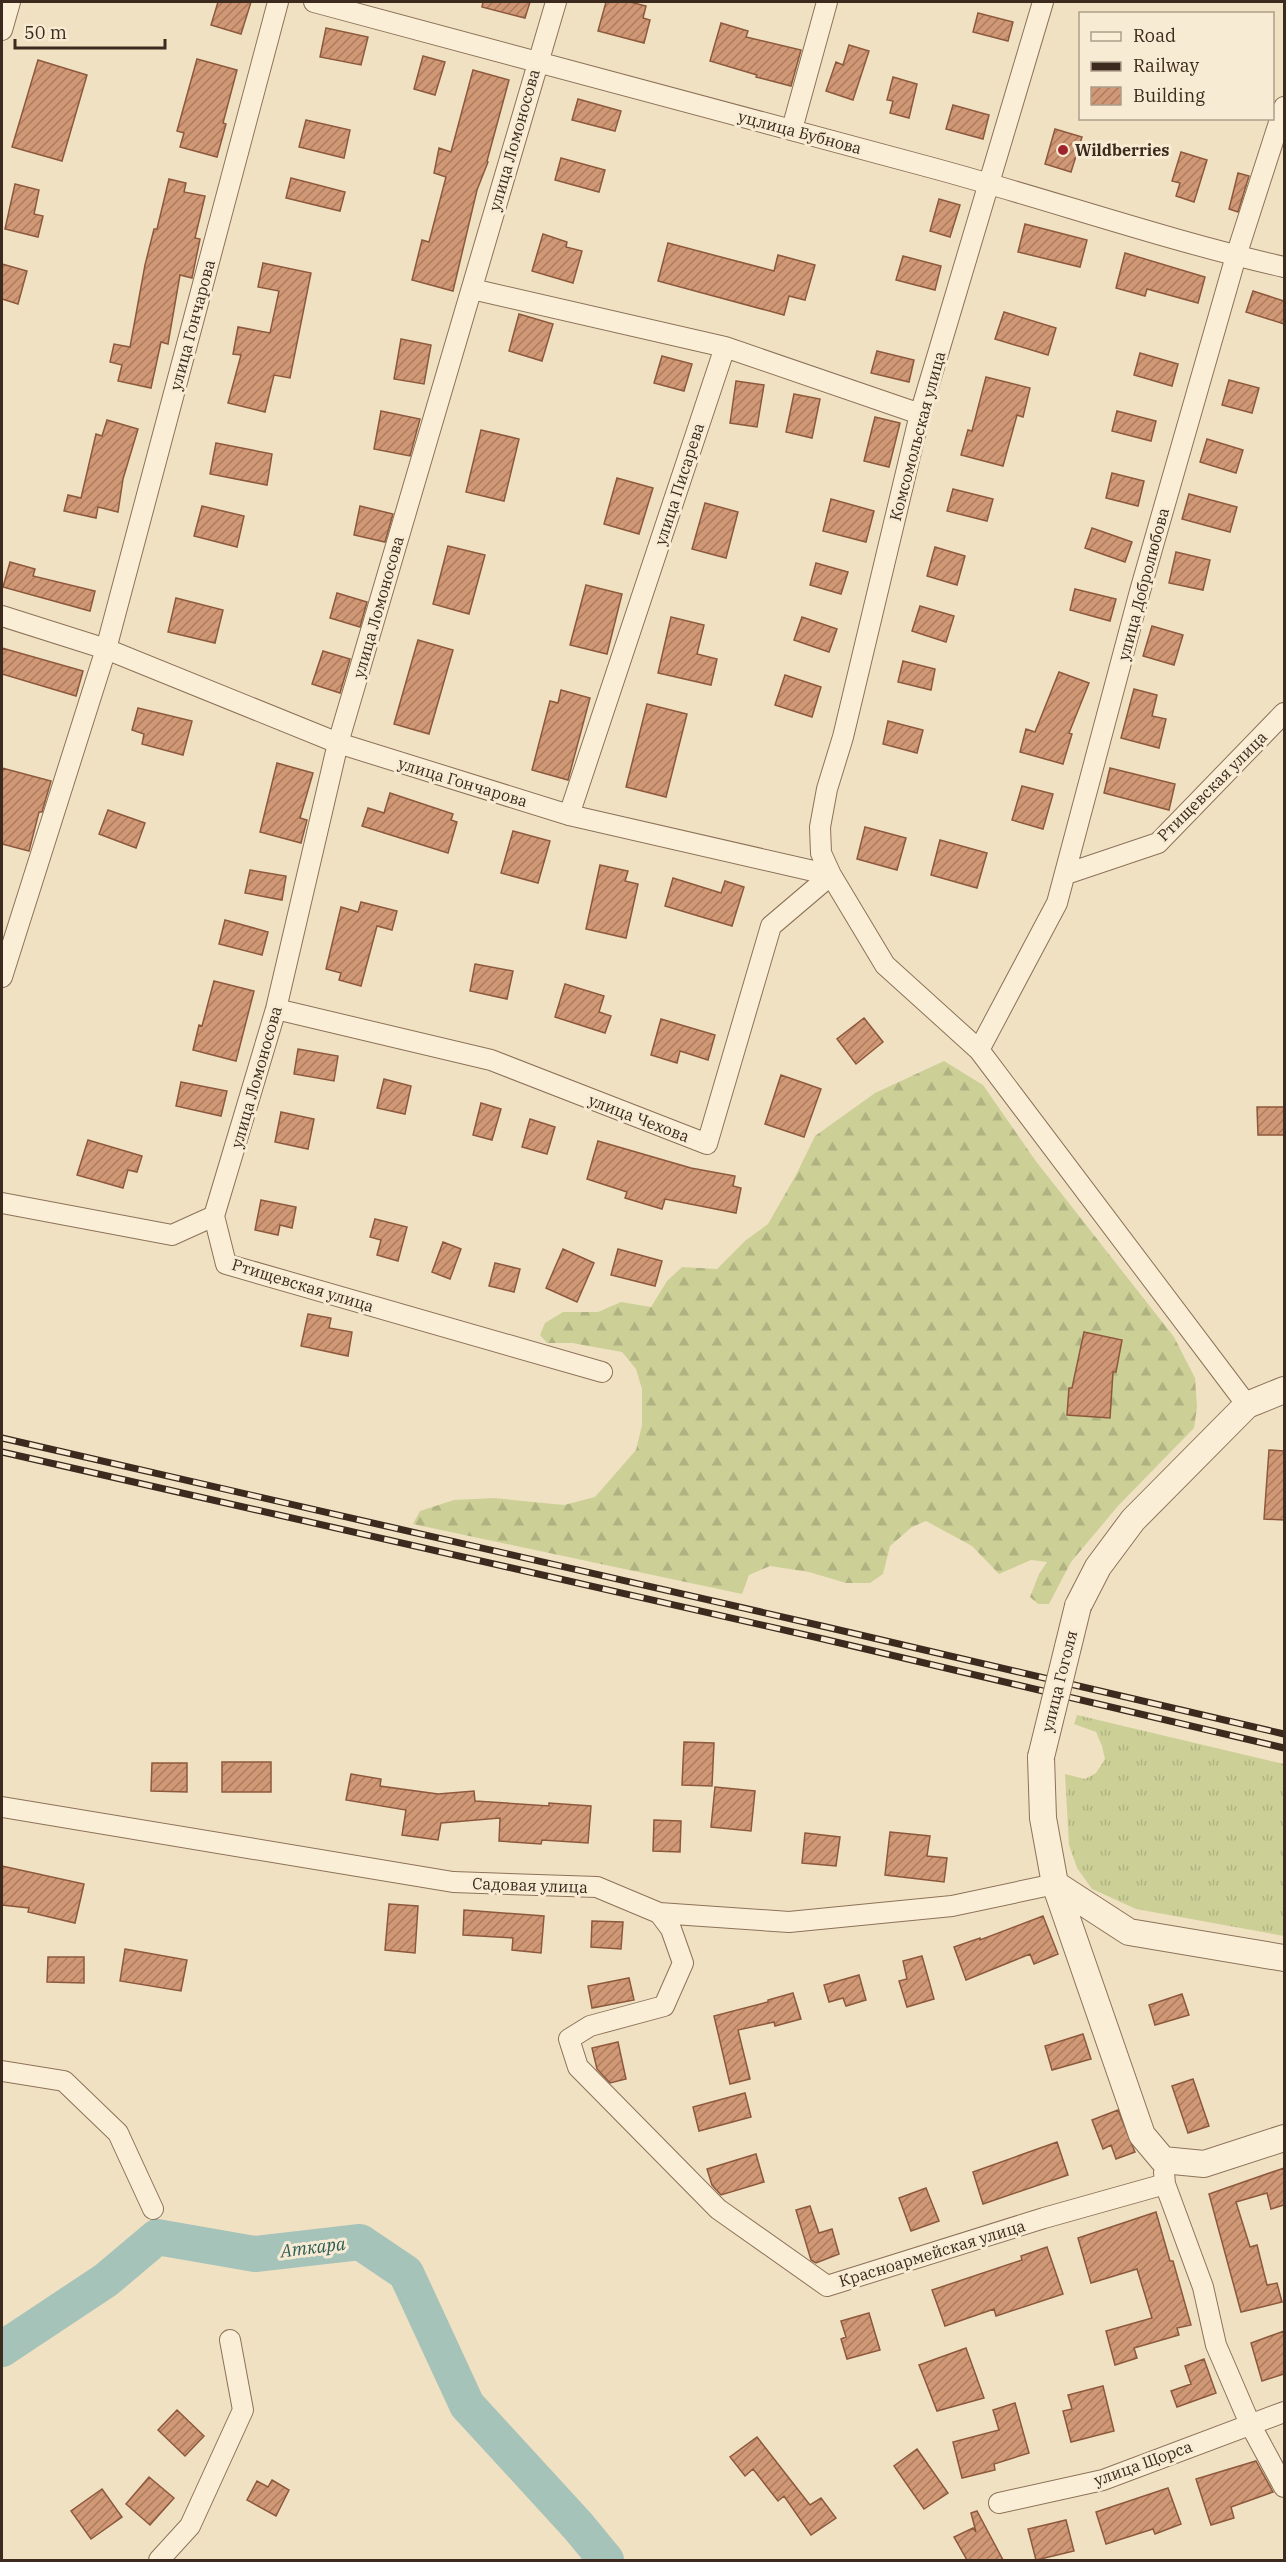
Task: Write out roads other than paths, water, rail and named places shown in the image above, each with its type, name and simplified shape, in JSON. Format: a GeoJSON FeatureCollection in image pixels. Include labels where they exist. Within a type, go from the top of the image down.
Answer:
{"type":"FeatureCollection","features":[{"type":"Feature","properties":{"kind":"street"},"geometry":{"type":"LineString","coordinates":[[2,30],[10,2]]}},
{"type":"Feature","properties":{"kind":"street","name":"улица Гончарова"},"geometry":{"type":"LineString","coordinates":[[2,977],[106,649],[278,2]]}},
{"type":"Feature","properties":{"kind":"street","name":"уцлица Бубнова"},"geometry":{"type":"LineString","coordinates":[[314,2],[536,64],[792,129],[1236,256],[1284,267]]}},
{"type":"Feature","properties":{"kind":"street","name":"улица Ломоносова"},"geometry":{"type":"LineString","coordinates":[[214,1216],[276,1009],[338,743],[556,2]]}},
{"type":"Feature","properties":{"kind":"street"},"geometry":{"type":"LineString","coordinates":[[792,129],[827,2]]}},
{"type":"Feature","properties":{"kind":"street","name":"Комсомольская улица"},"geometry":{"type":"LineString","coordinates":[[1043,2],[920,414],[846,725],[827,789],[820,827],[821,853],[831,875],[885,965],[979,1050],[1247,1405]]}},
{"type":"Feature","properties":{"kind":"street","name":"улица Добролюбова"},"geometry":{"type":"LineString","coordinates":[[979,1050],[1058,903],[1140,591],[1236,256],[1284,107]]}},
{"type":"Feature","properties":{"kind":"street"},"geometry":{"type":"LineString","coordinates":[[472,289],[725,347],[920,414]]}},
{"type":"Feature","properties":{"kind":"street","name":"улица Писарева"},"geometry":{"type":"LineString","coordinates":[[569,815],[725,347]]}},
{"type":"Feature","properties":{"kind":"street","name":"улица Гончарова"},"geometry":{"type":"LineString","coordinates":[[2,616],[106,649],[338,743],[569,815],[831,875]]}},
{"type":"Feature","properties":{"kind":"street","name":"Ртищевская улица"},"geometry":{"type":"LineString","coordinates":[[1066,874],[1158,843],[1284,712]]}},
{"type":"Feature","properties":{"kind":"street","name":"улица Чехова"},"geometry":{"type":"LineString","coordinates":[[276,1009],[491,1060],[707,1144],[771,926],[831,875]]}},
{"type":"Feature","properties":{"kind":"street"},"geometry":{"type":"LineString","coordinates":[[2,1203],[172,1235],[214,1216]]}},
{"type":"Feature","properties":{"kind":"street","name":"Ртищевская улица"},"geometry":{"type":"LineString","coordinates":[[214,1216],[226,1264],[602,1372]]}},
{"type":"Feature","properties":{"kind":"street"},"geometry":{"type":"LineString","coordinates":[[1247,1405],[1284,1390]]}},
{"type":"Feature","properties":{"kind":"street","name":"улица Гоголя"},"geometry":{"type":"LineString","coordinates":[[1164,2172],[1142,2135],[1055,1884],[1043,1818],[1041,1757],[1078,1606],[1098,1567],[1133,1520],[1247,1405]]}},
{"type":"Feature","properties":{"kind":"street","name":"Садовая улица"},"geometry":{"type":"LineString","coordinates":[[2,1807],[453,1882],[597,1887],[659,1913],[789,1922],[952,1906],[1055,1884]]}},
{"type":"Feature","properties":{"kind":"street"},"geometry":{"type":"LineString","coordinates":[[1055,1884],[1129,1932],[1284,1958]]}},
{"type":"Feature","properties":{"kind":"street","name":"Красноармейская улица"},"geometry":{"type":"LineString","coordinates":[[659,1913],[671,1929],[683,1963],[664,2006],[590,2026],[569,2039],[578,2067],[718,2209],[827,2286],[1044,2218],[1164,2172],[1204,2164],[1284,2138]]}},
{"type":"Feature","properties":{"kind":"street"},"geometry":{"type":"LineString","coordinates":[[2,2071],[64,2081],[118,2133],[153,2209]]}},
{"type":"Feature","properties":{"kind":"street"},"geometry":{"type":"LineString","coordinates":[[1164,2172],[1203,2287],[1216,2345],[1250,2424],[1284,2487]]}},
{"type":"Feature","properties":{"kind":"street"},"geometry":{"type":"LineString","coordinates":[[159,2560],[190,2526],[243,2410],[230,2340]]}},
{"type":"Feature","properties":{"kind":"street","name":"улица Щорса"},"geometry":{"type":"LineString","coordinates":[[999,2503],[1104,2480],[1284,2412]]}},
{"type":"Feature","properties":{"kind":"waterway","name":"Аткара"},"geometry":{"type":"LineString","coordinates":[[2,2349],[106,2280],[157,2237],[255,2254],[360,2242],[406,2273],[467,2405],[578,2526],[606,2560]]}},
{"type":"Feature","properties":{"kind":"railway"},"geometry":{"type":"LineString","coordinates":[[2,1438],[1284,1734]]}},
{"type":"Feature","properties":{"kind":"railway"},"geometry":{"type":"LineString","coordinates":[[2,1452],[819,1638],[1284,1748]]}},
{"type":"Feature","properties":{"kind":"place","name":"Wildberries"},"geometry":{"type":"Point","coordinates":[1063,150]}}]}
